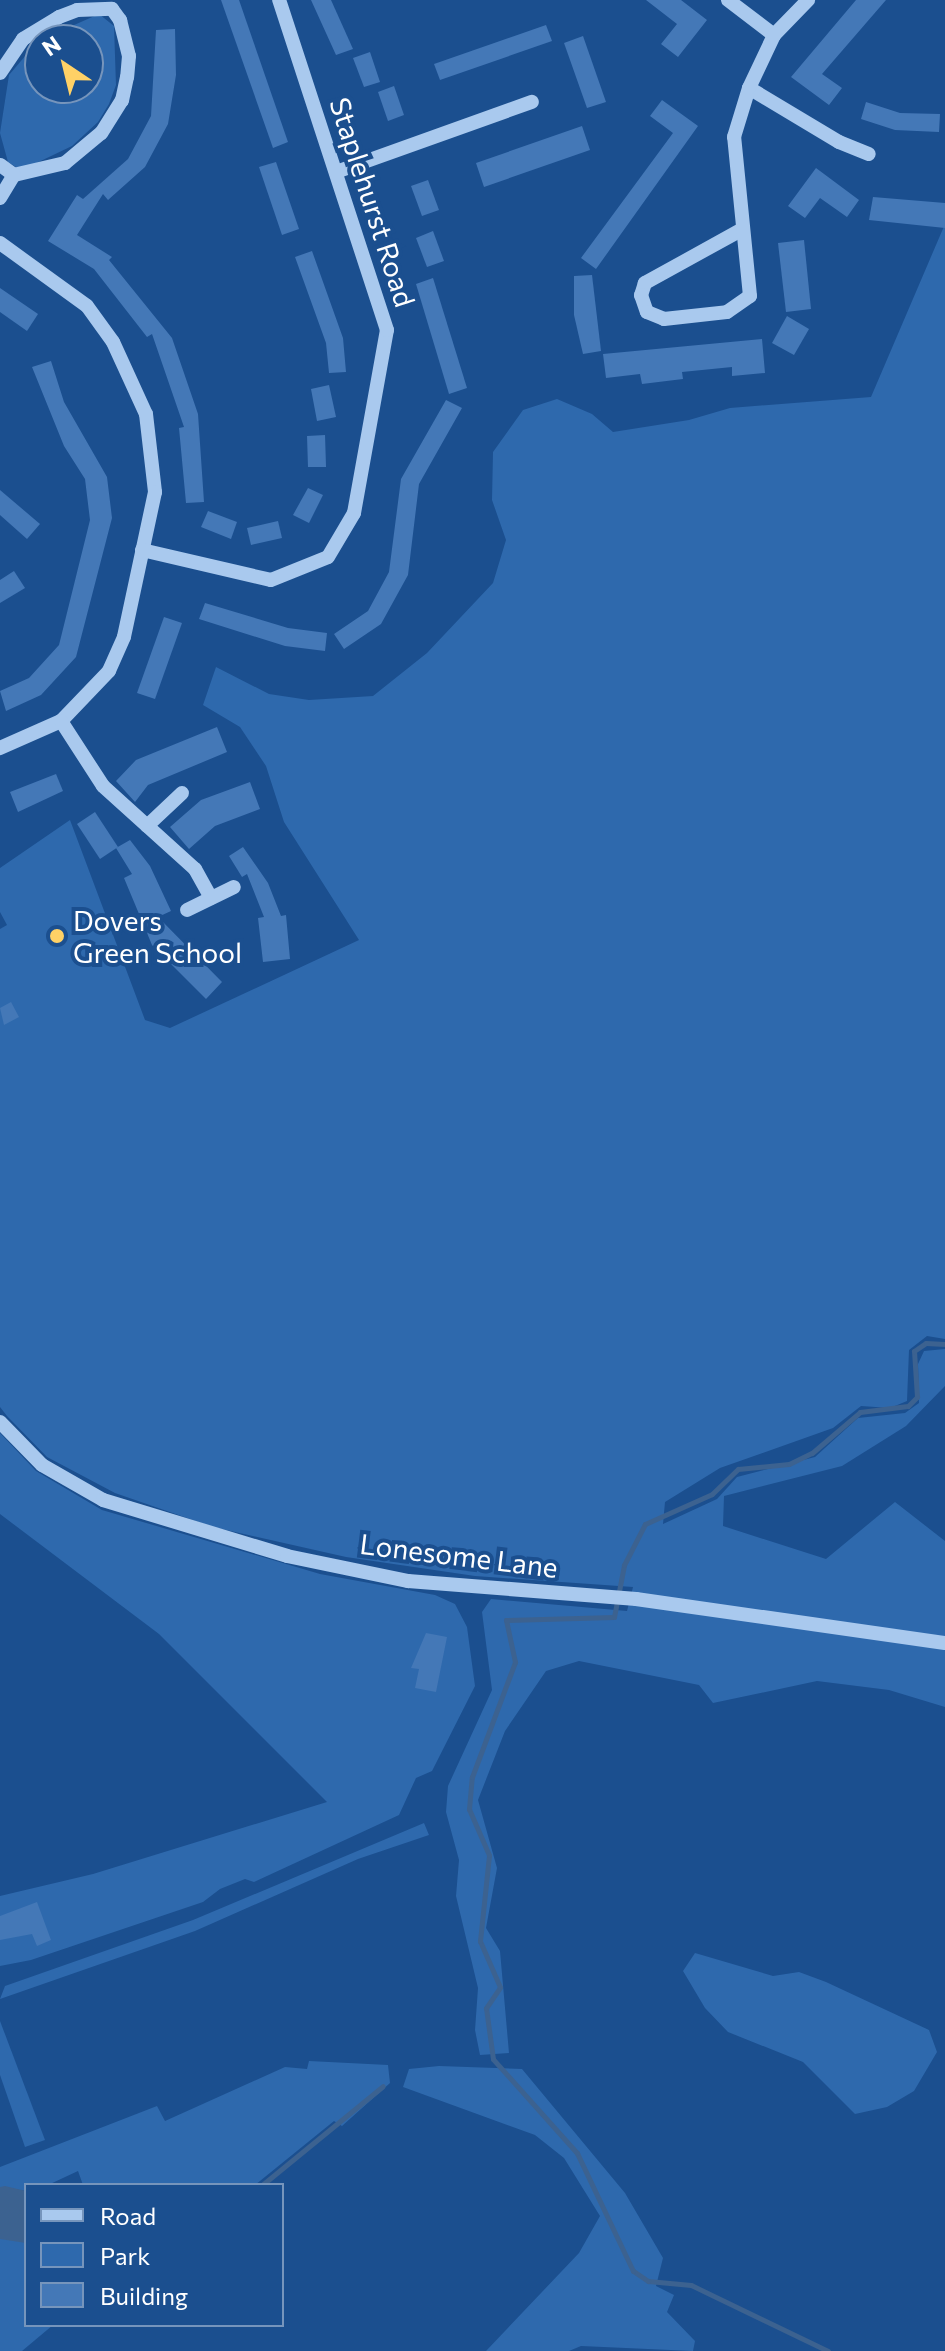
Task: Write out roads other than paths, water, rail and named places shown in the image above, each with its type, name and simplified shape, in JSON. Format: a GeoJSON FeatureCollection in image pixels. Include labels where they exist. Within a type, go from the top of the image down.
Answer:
{"type":"FeatureCollection","features":[{"type":"Feature","properties":{"kind":"street","name":"Staplehurst Road"},"geometry":{"type":"LineString","coordinates":[[142,550],[271,580],[328,557],[345,534],[373,431],[387,330],[279,0]]}},
{"type":"Feature","properties":{"kind":"street"},"geometry":{"type":"LineString","coordinates":[[728,0],[774,35]]}},
{"type":"Feature","properties":{"kind":"street"},"geometry":{"type":"LineString","coordinates":[[741,230],[645,283],[641,295],[647,312],[657,318],[678,318],[727,312],[745,304],[751,289],[741,230],[734,137],[749,88],[774,35],[808,0]]}},
{"type":"Feature","properties":{"kind":"street"},"geometry":{"type":"LineString","coordinates":[[0,73],[4,54],[59,17],[77,10],[115,4],[129,56],[122,100],[112,117],[85,149],[65,163],[14,175],[0,198]]}},
{"type":"Feature","properties":{"kind":"street"},"geometry":{"type":"LineString","coordinates":[[749,88],[839,142],[869,154]]}},
{"type":"Feature","properties":{"kind":"street"},"geometry":{"type":"LineString","coordinates":[[336,172],[532,102]]}},
{"type":"Feature","properties":{"kind":"street"},"geometry":{"type":"LineString","coordinates":[[0,165],[14,175]]}},
{"type":"Feature","properties":{"kind":"street"},"geometry":{"type":"LineString","coordinates":[[0,243],[87,306],[134,378],[154,455],[155,492],[124,637],[109,671],[61,721],[0,748]]}},
{"type":"Feature","properties":{"kind":"street"},"geometry":{"type":"LineString","coordinates":[[61,721],[103,786],[195,869],[211,898]]}},
{"type":"Feature","properties":{"kind":"street"},"geometry":{"type":"LineString","coordinates":[[147,826],[182,793]]}},
{"type":"Feature","properties":{"kind":"street"},"geometry":{"type":"LineString","coordinates":[[187,910],[234,887]]}},
{"type":"Feature","properties":{"kind":"street","name":"Lonesome Lane"},"geometry":{"type":"LineString","coordinates":[[0,1422],[42,1465],[103,1500],[287,1556],[408,1581],[636,1599],[945,1643]]}},
{"type":"Feature","properties":{"kind":"waterway"},"geometry":{"type":"LineString","coordinates":[[828,2351],[691,2285],[648,2281],[633,2271],[577,2153],[493,2059],[486,2008],[500,1987],[480,1941],[489,1855],[469,1809],[472,1777],[515,1662],[506,1620],[614,1617],[624,1565],[645,1524],[712,1494],[738,1469],[789,1464],[812,1453],[860,1412],[908,1406],[917,1397],[914,1351],[926,1343],[945,1344]]}},
{"type":"Feature","properties":{"kind":"waterway"},"geometry":{"type":"LineString","coordinates":[[264,2183],[383,2086]]}},
{"type":"Feature","properties":{"kind":"place","name":"Dovers Green School"},"geometry":{"type":"Point","coordinates":[57,936]}}]}
